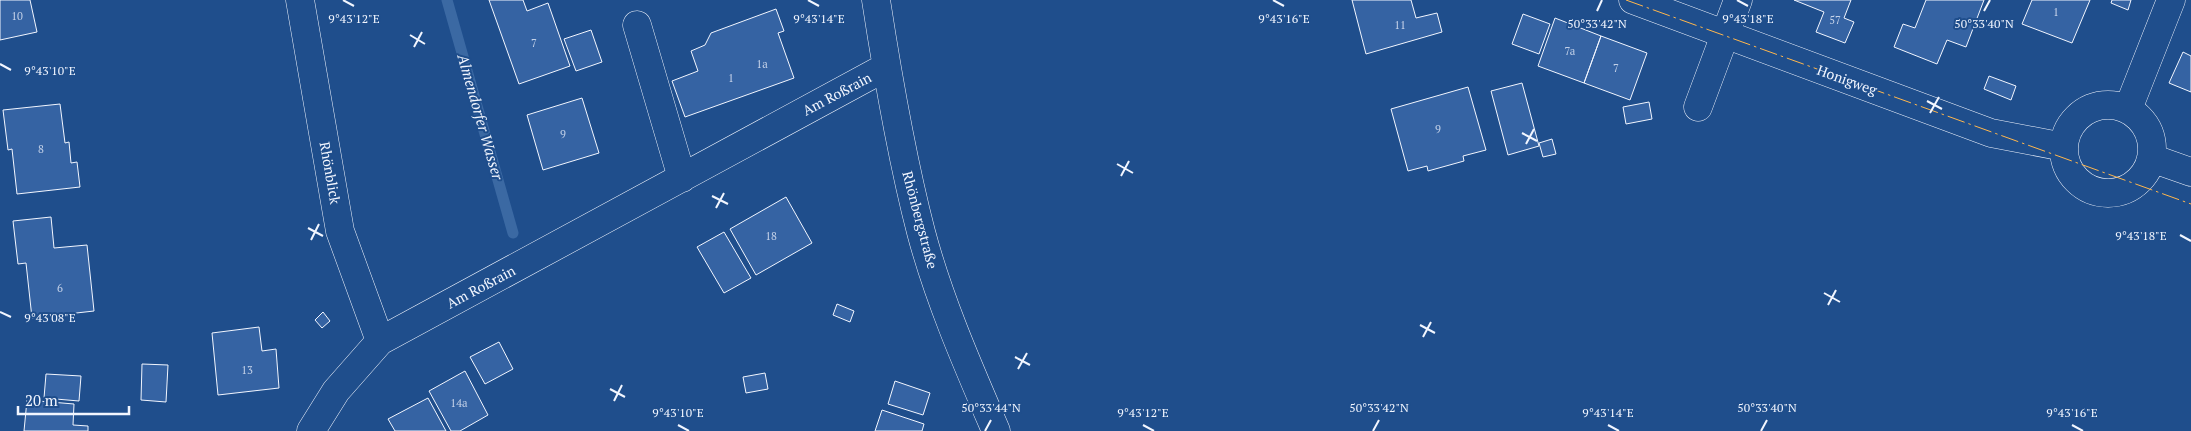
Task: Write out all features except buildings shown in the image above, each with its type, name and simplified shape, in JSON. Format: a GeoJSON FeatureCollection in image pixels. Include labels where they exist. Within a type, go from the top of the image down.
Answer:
{"type":"FeatureCollection","features":[{"type":"Feature","properties":{"kind":"street","name":"Rhönblick"},"geometry":{"type":"LineString","coordinates":[[300,0],[340,231],[380,341]]}},
{"type":"Feature","properties":{"kind":"street","name":"Rhönbergstraße"},"geometry":{"type":"LineString","coordinates":[[876,0],[902,152],[922,234],[955,334],[996,431]]}},
{"type":"Feature","properties":{"kind":"street","name":"Honigweg"},"geometry":{"type":"LineString","coordinates":[[1633,0],[1991,133],[2064,147]]}},
{"type":"Feature","properties":{"kind":"street"},"geometry":{"type":"LineString","coordinates":[[1698,107],[1738,0]]}},
{"type":"Feature","properties":{"kind":"street"},"geometry":{"type":"LineString","coordinates":[[2128,109],[2171,0]]}},
{"type":"Feature","properties":{"kind":"street"},"geometry":{"type":"LineString","coordinates":[[637,25],[682,178]]}},
{"type":"Feature","properties":{"kind":"street","name":"Am Roßrain"},"geometry":{"type":"LineString","coordinates":[[311,431],[336,391],[380,341],[886,67]]}},
{"type":"Feature","properties":{"kind":"street"},"geometry":{"type":"LineString","coordinates":[[2111,105],[2128,109],[2140,118],[2148,130],[2152,144],[2152,158],[2144,175],[2130,187],[2112,193],[2094,191],[2078,181],[2068,166],[2064,147],[2068,130],[2079,116],[2094,107],[2111,105]]}},
{"type":"Feature","properties":{"kind":"street"},"geometry":{"type":"LineString","coordinates":[[2152,158],[2191,172]]}},
{"type":"Feature","properties":{"kind":"waterway","name":"Almendorfer Wasser"},"geometry":{"type":"LineString","coordinates":[[447,0],[513,233]]}},
{"type":"Feature","properties":{"kind":"power"},"geometry":{"type":"LineString","coordinates":[[1626,0],[2191,204]]}}]}
